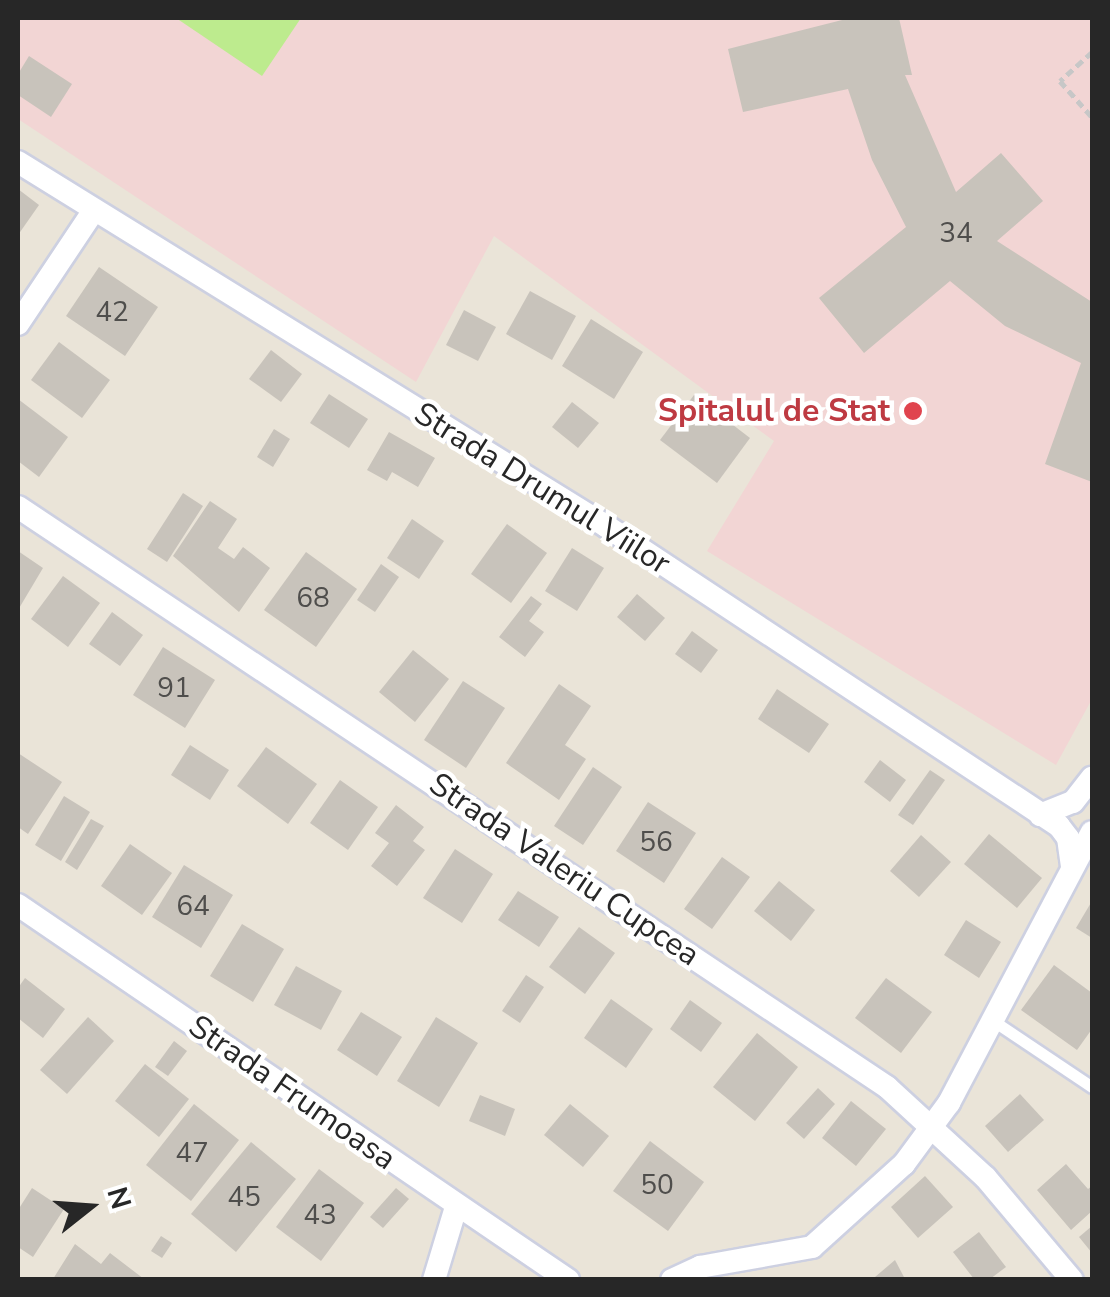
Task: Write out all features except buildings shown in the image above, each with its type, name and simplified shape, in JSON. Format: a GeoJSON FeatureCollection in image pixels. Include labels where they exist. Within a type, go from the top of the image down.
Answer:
{"type":"FeatureCollection","features":[{"type":"Feature","properties":{"kind":"street","name":"Strada Drumul Viilor"},"geometry":{"type":"LineString","coordinates":[[18,162],[606,526],[1049,821]]}},
{"type":"Feature","properties":{"kind":"street"},"geometry":{"type":"LineString","coordinates":[[18,324],[94,210]]}},
{"type":"Feature","properties":{"kind":"street","name":"Strada Valeriu Cupcea"},"geometry":{"type":"LineString","coordinates":[[18,507],[834,1050],[935,1125],[1072,1280]]}},
{"type":"Feature","properties":{"kind":"street"},"geometry":{"type":"LineString","coordinates":[[1049,821],[1073,802],[1092,778]]}},
{"type":"Feature","properties":{"kind":"street"},"geometry":{"type":"LineString","coordinates":[[1049,821],[1092,816]]}},
{"type":"Feature","properties":{"kind":"street"},"geometry":{"type":"LineString","coordinates":[[1049,821],[1068,838],[1072,866]]}},
{"type":"Feature","properties":{"kind":"street"},"geometry":{"type":"LineString","coordinates":[[672,1280],[700,1266],[812,1247],[868,1200],[935,1125],[1092,832]]}},
{"type":"Feature","properties":{"kind":"street","name":"Strada Frumoasa"},"geometry":{"type":"LineString","coordinates":[[18,905],[568,1280]]}},
{"type":"Feature","properties":{"kind":"street"},"geometry":{"type":"LineString","coordinates":[[434,1280],[456,1206]]}},
{"type":"Feature","properties":{"kind":"lane"},"geometry":{"type":"LineString","coordinates":[[992,1020],[1092,1087]]}},
{"type":"Feature","properties":{"kind":"path"},"geometry":{"type":"LineString","coordinates":[[1092,52],[1060,80],[1092,117]]}},
{"type":"Feature","properties":{"kind":"shaded area","name":"Spitalul de Stat"},"geometry":{"type":"Polygon","coordinates":[[[18,18],[1092,18],[1092,699],[1056,765],[707,551],[774,441],[494,236],[416,382],[18,119],[18,18]]]}},
{"type":"Feature","properties":{"kind":"green space"},"geometry":{"type":"Polygon","coordinates":[[[176,18],[301,18],[262,76],[176,18]]]}},
{"type":"Feature","properties":{"kind":"place","name":"Spitalul de Stat"},"geometry":{"type":"Point","coordinates":[913,411]}}]}
